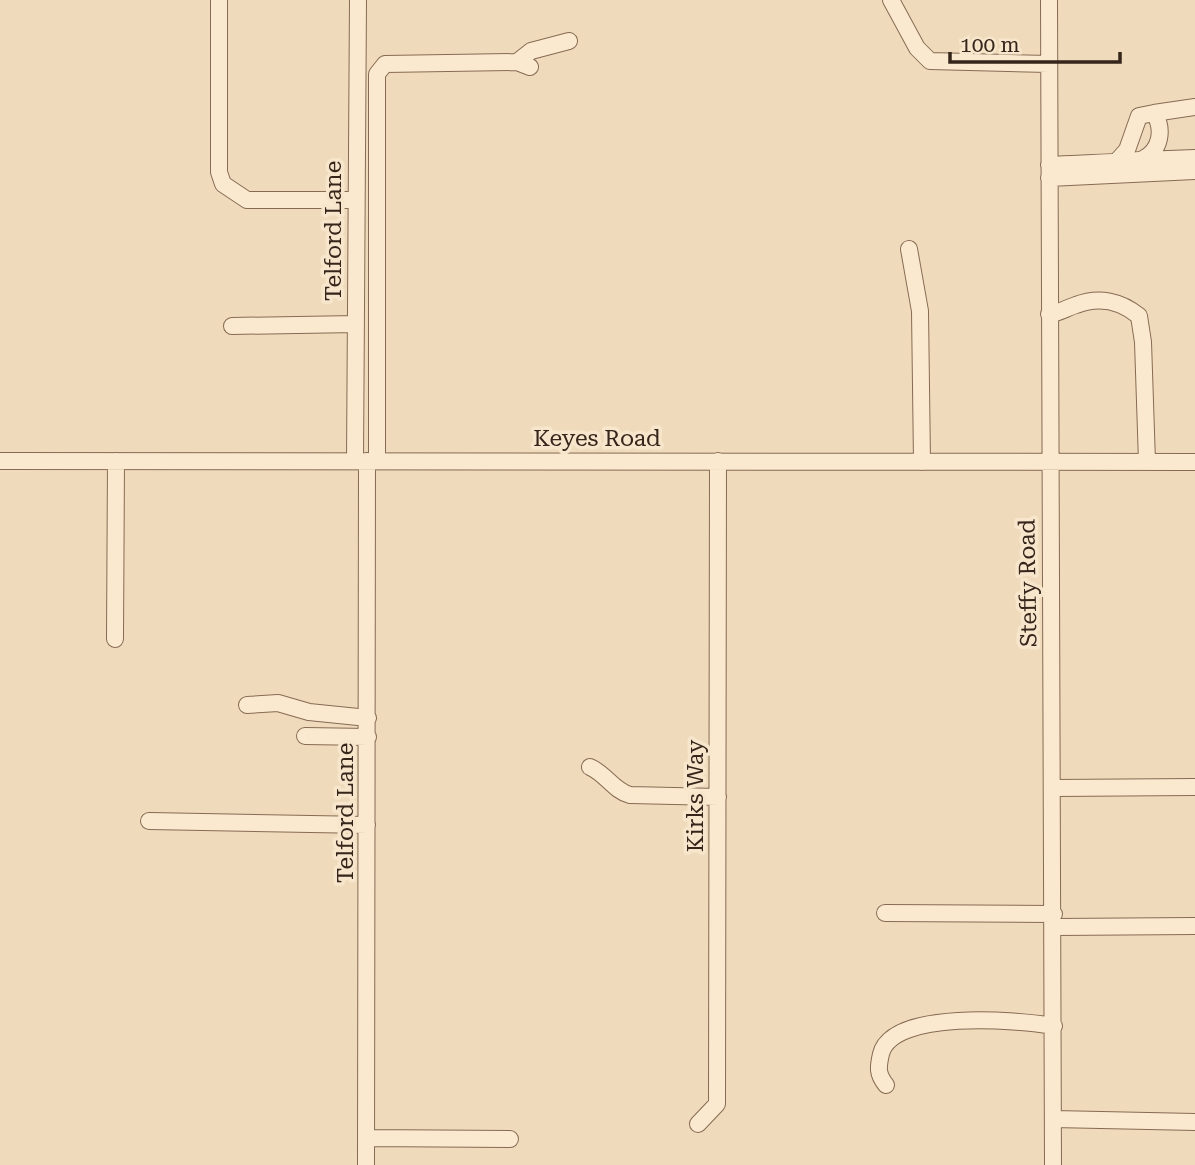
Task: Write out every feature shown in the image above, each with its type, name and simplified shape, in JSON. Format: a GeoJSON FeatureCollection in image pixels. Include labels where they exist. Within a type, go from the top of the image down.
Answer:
{"type":"FeatureCollection","features":[{"type":"Feature","properties":{"kind":"street"},"geometry":{"type":"LineString","coordinates":[[219,0],[219,172],[223,184],[247,200],[355,200]]}},
{"type":"Feature","properties":{"kind":"street","name":"Telford Lane"},"geometry":{"type":"LineString","coordinates":[[358,0],[356,324],[367,461]]}},
{"type":"Feature","properties":{"kind":"street"},"geometry":{"type":"LineString","coordinates":[[891,0],[923,57],[930,61],[1049,64]]}},
{"type":"Feature","properties":{"kind":"street","name":"Steffy Road"},"geometry":{"type":"LineString","coordinates":[[1049,0],[1054,1165]]}},
{"type":"Feature","properties":{"kind":"street","name":"Telford Lane"},"geometry":{"type":"LineString","coordinates":[[366,1165],[367,461],[377,74],[385,64],[523,65],[531,51],[569,40]]}},
{"type":"Feature","properties":{"kind":"street"},"geometry":{"type":"LineString","coordinates":[[1117,161],[1127,150],[1139,116],[1195,107]]}},
{"type":"Feature","properties":{"kind":"street"},"geometry":{"type":"LineString","coordinates":[[1142,160],[1158,145],[1160,124],[1154,113]]}},
{"type":"Feature","properties":{"kind":"street"},"geometry":{"type":"LineString","coordinates":[[1049,172],[1117,161],[1195,158]]}},
{"type":"Feature","properties":{"kind":"street"},"geometry":{"type":"LineString","coordinates":[[1049,172],[1195,171]]}},
{"type":"Feature","properties":{"kind":"street"},"geometry":{"type":"LineString","coordinates":[[909,249],[920,311],[922,462]]}},
{"type":"Feature","properties":{"kind":"street"},"geometry":{"type":"LineString","coordinates":[[1049,314],[1061,313],[1086,301],[1107,300],[1125,304],[1139,316],[1143,342],[1147,462]]}},
{"type":"Feature","properties":{"kind":"street"},"geometry":{"type":"LineString","coordinates":[[232,326],[356,324]]}},
{"type":"Feature","properties":{"kind":"street","name":"Keyes Road"},"geometry":{"type":"LineString","coordinates":[[0,461],[1195,462]]}},
{"type":"Feature","properties":{"kind":"street"},"geometry":{"type":"LineString","coordinates":[[115,639],[116,461]]}},
{"type":"Feature","properties":{"kind":"street","name":"Kirks Way"},"geometry":{"type":"LineString","coordinates":[[698,1124],[717,1104],[718,461]]}},
{"type":"Feature","properties":{"kind":"street"},"geometry":{"type":"LineString","coordinates":[[247,705],[278,703],[309,712],[368,718]]}},
{"type":"Feature","properties":{"kind":"street"},"geometry":{"type":"LineString","coordinates":[[305,736],[368,737]]}},
{"type":"Feature","properties":{"kind":"street"},"geometry":{"type":"LineString","coordinates":[[590,767],[601,772],[622,793],[718,797]]}},
{"type":"Feature","properties":{"kind":"street"},"geometry":{"type":"LineString","coordinates":[[1053,788],[1195,787]]}},
{"type":"Feature","properties":{"kind":"street"},"geometry":{"type":"LineString","coordinates":[[149,821],[367,825]]}},
{"type":"Feature","properties":{"kind":"street"},"geometry":{"type":"LineString","coordinates":[[885,913],[1195,926]]}},
{"type":"Feature","properties":{"kind":"street"},"geometry":{"type":"LineString","coordinates":[[886,1085],[880,1078],[878,1067],[884,1044],[899,1032],[941,1022],[966,1021],[1054,1026]]}},
{"type":"Feature","properties":{"kind":"street"},"geometry":{"type":"LineString","coordinates":[[1054,1119],[1195,1122]]}},
{"type":"Feature","properties":{"kind":"street"},"geometry":{"type":"LineString","coordinates":[[366,1138],[510,1139]]}}]}
